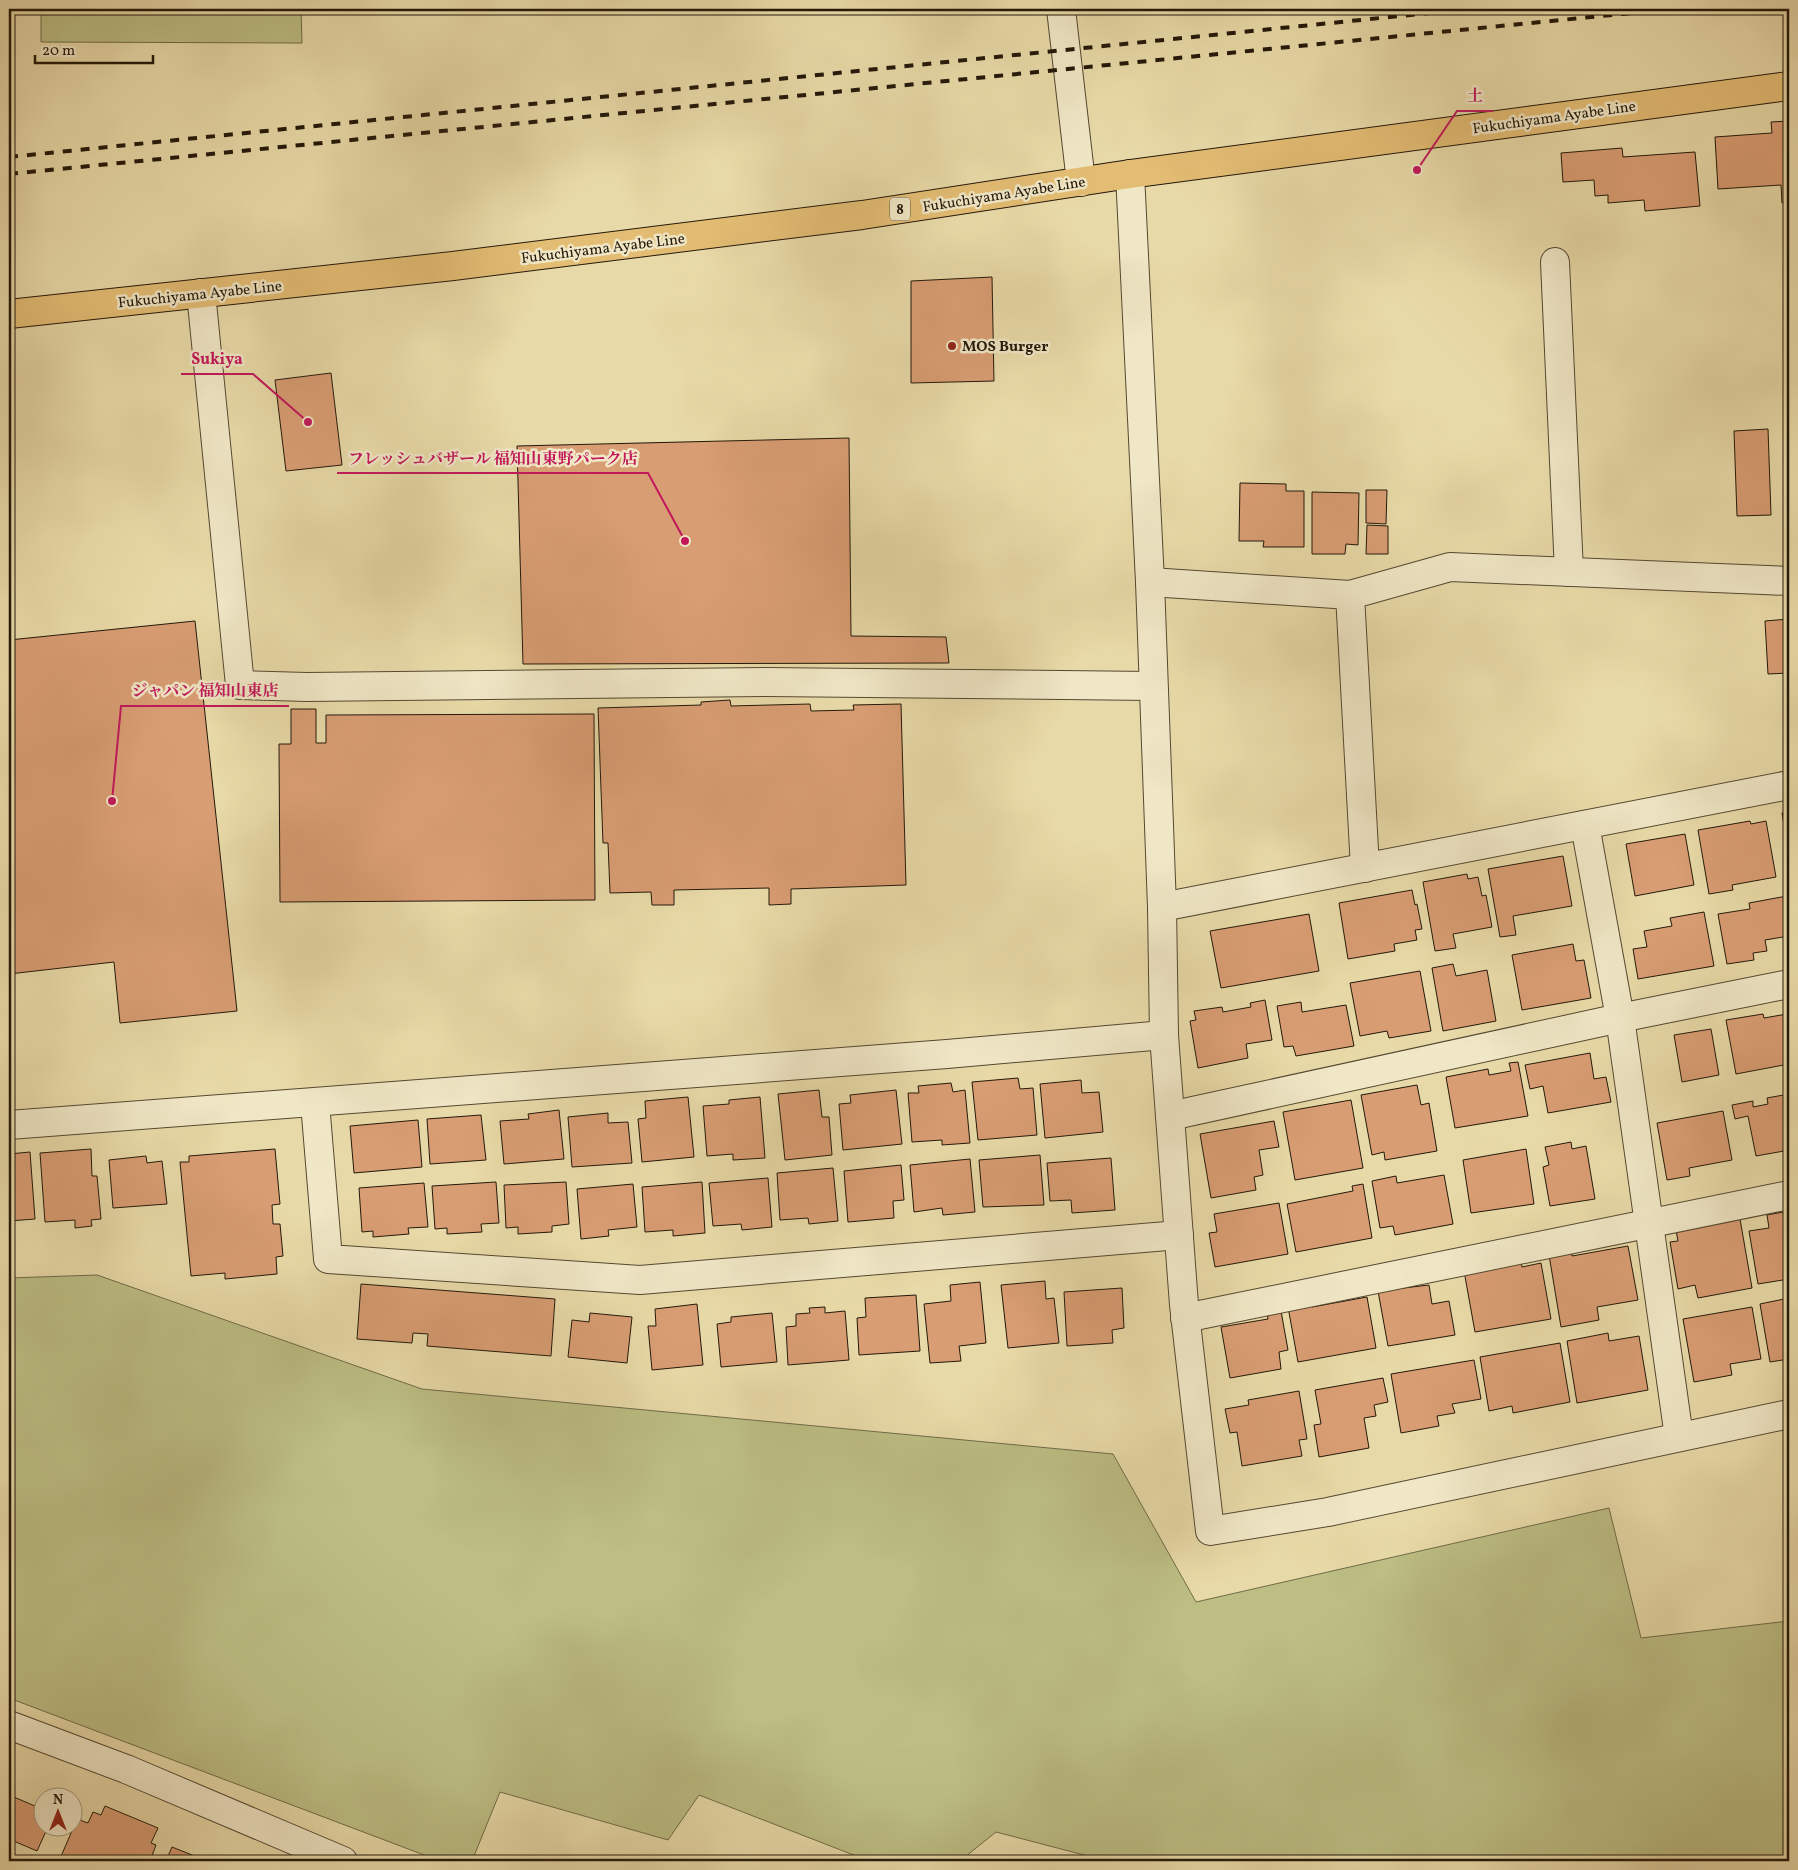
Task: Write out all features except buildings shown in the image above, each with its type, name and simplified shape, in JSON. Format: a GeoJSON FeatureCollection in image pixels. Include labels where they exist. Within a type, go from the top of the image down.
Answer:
{"type":"FeatureCollection","features":[{"type":"Feature","properties":{"kind":"main road","name":"Fukuchiyama Ayabe Line"},"geometry":{"type":"LineString","coordinates":[[9,314],[453,266],[862,215],[1130,174],[1789,86]]}},
{"type":"Feature","properties":{"kind":"street"},"geometry":{"type":"LineString","coordinates":[[1061,9],[1081,182]]}},
{"type":"Feature","properties":{"kind":"street"},"geometry":{"type":"LineString","coordinates":[[1130,174],[1150,582],[1152,686],[1162,907],[1164,1035],[1186,1318],[1210,1531],[1328,1512],[1789,1414]]}},
{"type":"Feature","properties":{"kind":"street"},"geometry":{"type":"LineString","coordinates":[[1554,262],[1569,572]]}},
{"type":"Feature","properties":{"kind":"street"},"geometry":{"type":"LineString","coordinates":[[201,293],[240,685],[307,687],[766,682],[1152,686]]}},
{"type":"Feature","properties":{"kind":"street"},"geometry":{"type":"LineString","coordinates":[[1150,582],[1350,595],[1450,567],[1789,581]]}},
{"type":"Feature","properties":{"kind":"street"},"geometry":{"type":"LineString","coordinates":[[1350,595],[1365,868]]}},
{"type":"Feature","properties":{"kind":"street"},"geometry":{"type":"LineString","coordinates":[[1162,907],[1789,785]]}},
{"type":"Feature","properties":{"kind":"street"},"geometry":{"type":"LineString","coordinates":[[1585,825],[1620,1018],[1679,1437]]}},
{"type":"Feature","properties":{"kind":"street"},"geometry":{"type":"LineString","coordinates":[[1170,1116],[1620,1018],[1789,984]]}},
{"type":"Feature","properties":{"kind":"street"},"geometry":{"type":"LineString","coordinates":[[9,1125],[1164,1035]]}},
{"type":"Feature","properties":{"kind":"street"},"geometry":{"type":"LineString","coordinates":[[316,1102],[328,1259],[640,1280],[1179,1235]]}},
{"type":"Feature","properties":{"kind":"street"},"geometry":{"type":"LineString","coordinates":[[1186,1318],[1649,1222],[1789,1195]]}},
{"type":"Feature","properties":{"kind":"street"},"geometry":{"type":"LineString","coordinates":[[9,1725],[126,1769],[343,1861]]}},
{"type":"Feature","properties":{"kind":"green space"},"geometry":{"type":"Polygon","coordinates":[[[41,9],[301,9],[302,43],[41,42],[41,9]]]}},
{"type":"Feature","properties":{"kind":"green space"},"geometry":{"type":"Polygon","coordinates":[[[97,1275],[422,1389],[1113,1454],[1196,1602],[1609,1508],[1641,1638],[1789,1621],[1789,1861],[1107,1861],[996,1832],[960,1861],[869,1861],[699,1795],[668,1840],[500,1792],[472,1861],[440,1861],[9,1698],[9,1278],[97,1275]]]}},
{"type":"Feature","properties":{"kind":"railway"},"geometry":{"type":"LineString","coordinates":[[9,157],[1469,9]]}},
{"type":"Feature","properties":{"kind":"railway"},"geometry":{"type":"LineString","coordinates":[[9,174],[1672,9]]}},
{"type":"Feature","properties":{"kind":"place","name":"土"},"geometry":{"type":"Point","coordinates":[1417,170]}},
{"type":"Feature","properties":{"kind":"place","name":"MOS Burger"},"geometry":{"type":"Point","coordinates":[952,346]}},
{"type":"Feature","properties":{"kind":"place","name":"Sukiya"},"geometry":{"type":"Point","coordinates":[308,422]}},
{"type":"Feature","properties":{"kind":"place","name":"フレッシュバザール 福知山東野パーク店"},"geometry":{"type":"Point","coordinates":[685,541]}},
{"type":"Feature","properties":{"kind":"place","name":"ジャパン 福知山東店"},"geometry":{"type":"Point","coordinates":[112,801]}}]}
